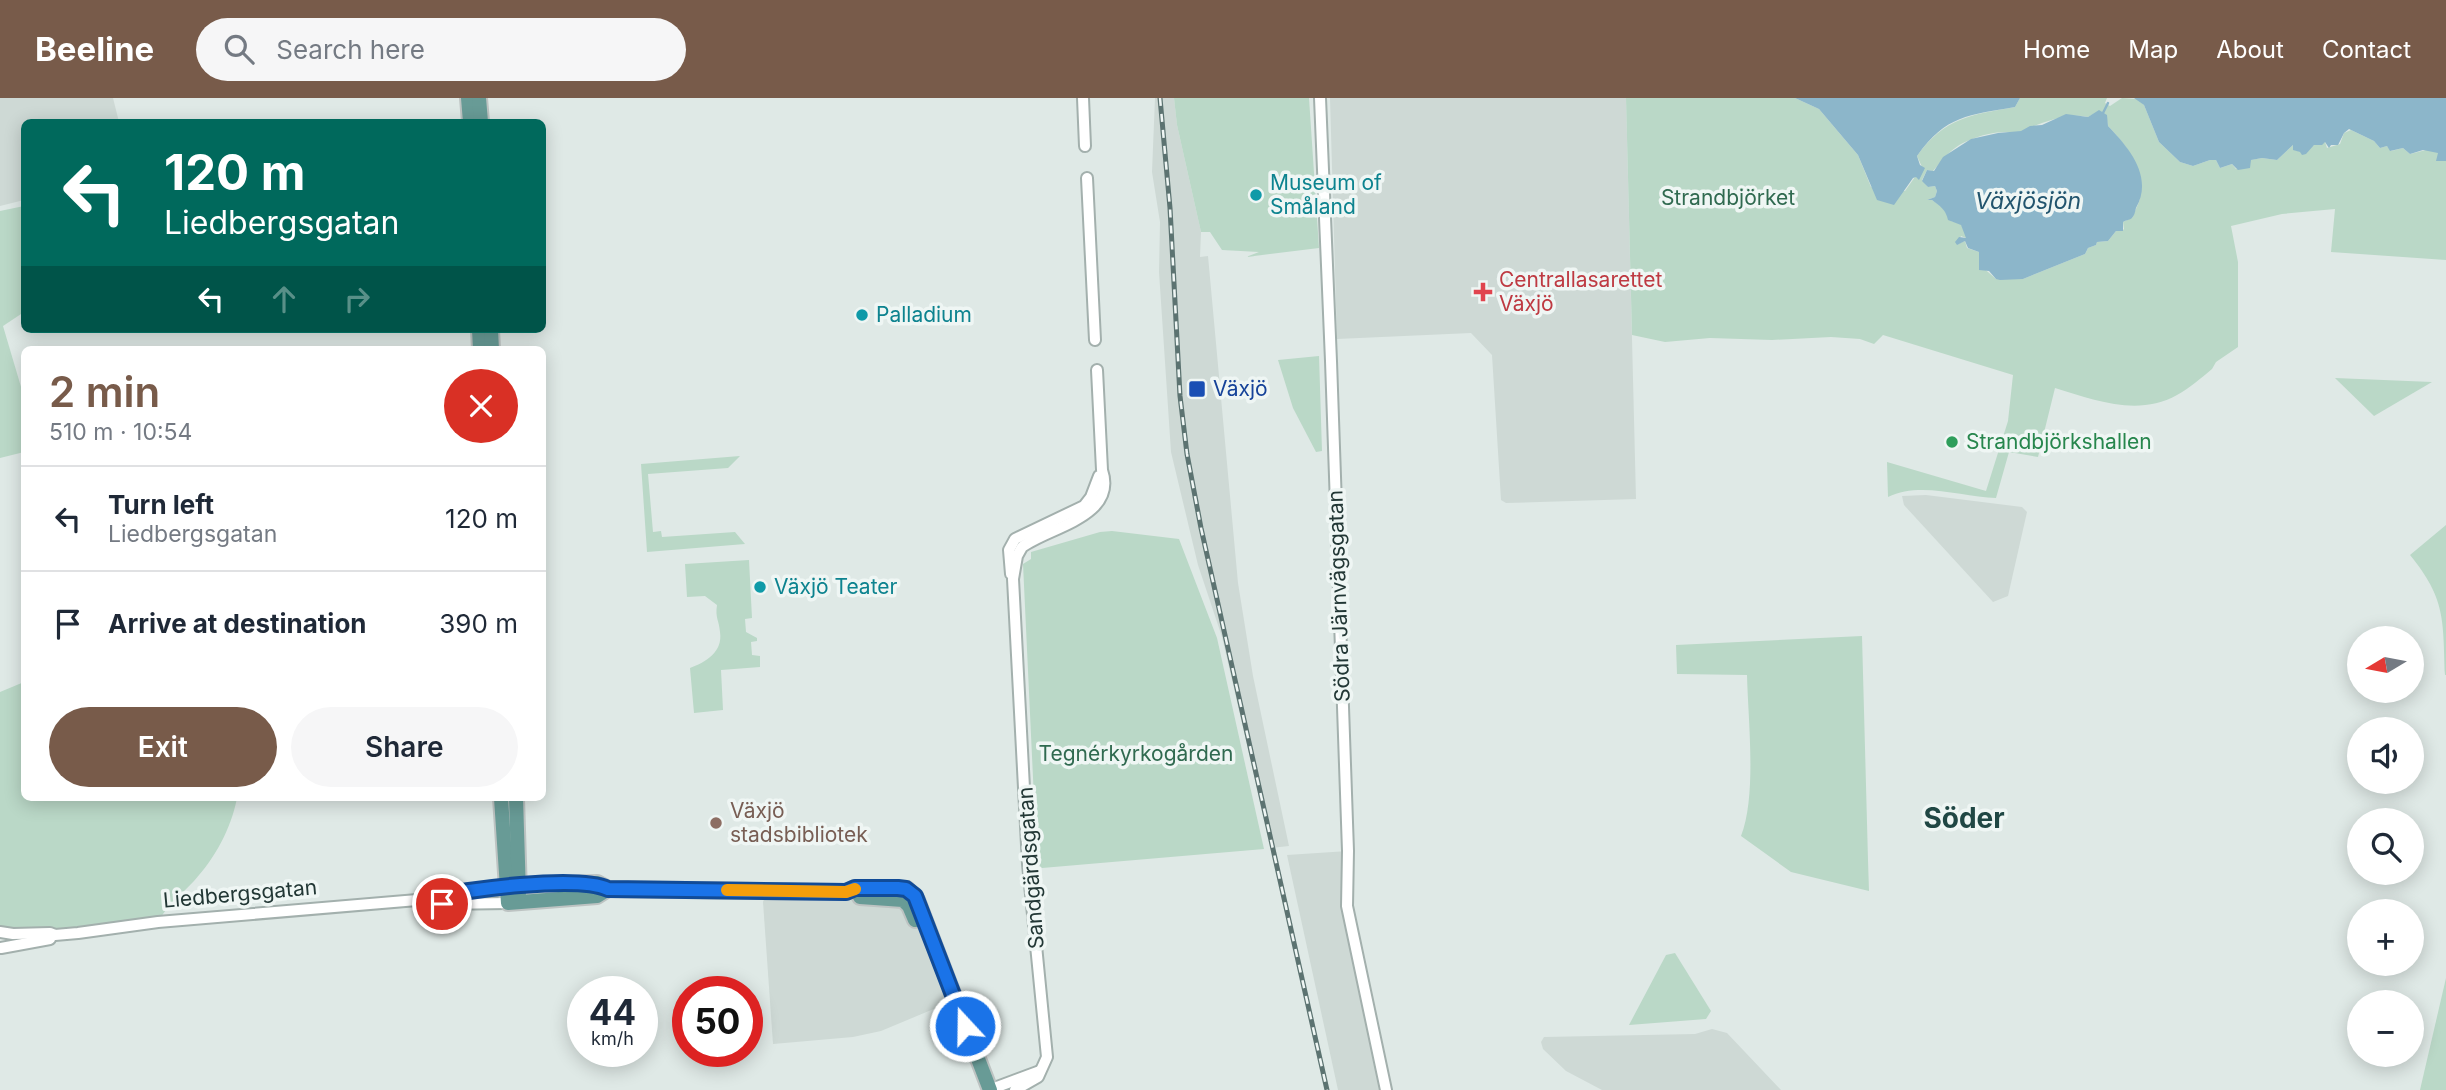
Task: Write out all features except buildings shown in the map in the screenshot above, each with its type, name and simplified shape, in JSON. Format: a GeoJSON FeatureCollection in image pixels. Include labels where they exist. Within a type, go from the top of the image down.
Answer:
{"type":"FeatureCollection","features":[{"type":"Feature","properties":{"kind":"main road"},"geometry":{"type":"LineString","coordinates":[[468,98],[470,119]]}},
{"type":"Feature","properties":{"kind":"main road"},"geometry":{"type":"LineString","coordinates":[[479,98],[481,119]]}},
{"type":"Feature","properties":{"kind":"main road"},"geometry":{"type":"LineString","coordinates":[[500,801],[514,903]]}},
{"type":"Feature","properties":{"kind":"main road"},"geometry":{"type":"LineString","coordinates":[[512,886],[516,801]]}},
{"type":"Feature","properties":{"kind":"main road","name":"Liedbergsgatan"},"geometry":{"type":"LineString","coordinates":[[512,886],[597,883],[608,889],[846,892],[855,897],[905,894]]}},
{"type":"Feature","properties":{"kind":"main road","name":"Liedbergsgatan"},"geometry":{"type":"LineString","coordinates":[[514,903],[597,896],[608,889]]}},
{"type":"Feature","properties":{"kind":"main road"},"geometry":{"type":"LineString","coordinates":[[905,894],[917,901],[990,1090]]}},
{"type":"Feature","properties":{"kind":"main road"},"geometry":{"type":"LineString","coordinates":[[905,894],[981,1090]]}},
{"type":"Feature","properties":{"kind":"street"},"geometry":{"type":"LineString","coordinates":[[1083,98],[1085,146]]}},
{"type":"Feature","properties":{"kind":"street","name":"Södra Järnvägsgatan"},"geometry":{"type":"LineString","coordinates":[[1320,98],[1348,850],[1347,906],[1386,1090]]}},
{"type":"Feature","properties":{"kind":"street"},"geometry":{"type":"LineString","coordinates":[[1087,178],[1096,340]]}},
{"type":"Feature","properties":{"kind":"street","name":"Sandgärdsgatan"},"geometry":{"type":"LineString","coordinates":[[1040,1071],[1047,1057],[1028,864],[1013,579],[1019,543],[1084,506],[1094,492],[1102,470],[1097,370]]}},
{"type":"Feature","properties":{"kind":"street","name":"Liedbergsgatan"},"geometry":{"type":"LineString","coordinates":[[0,931],[55,935],[158,922],[429,899],[512,886]]}},
{"type":"Feature","properties":{"kind":"street","name":"Liedbergsgatan"},"geometry":{"type":"LineString","coordinates":[[429,899],[442,904],[514,903]]}},
{"type":"Feature","properties":{"kind":"street"},"geometry":{"type":"LineString","coordinates":[[0,931],[3,939],[1,949]]}},
{"type":"Feature","properties":{"kind":"street","name":"Liedbergsgatan"},"geometry":{"type":"LineString","coordinates":[[1,949],[50,939],[55,935]]}},
{"type":"Feature","properties":{"kind":"street"},"geometry":{"type":"LineString","coordinates":[[1018,1089],[1038,1077],[1040,1071]]}},
{"type":"Feature","properties":{"kind":"street"},"geometry":{"type":"LineString","coordinates":[[990,1090],[1040,1071]]}},
{"type":"Feature","properties":{"kind":"shaded area"},"geometry":{"type":"Polygon","coordinates":[[[0,98],[113,98],[118,119],[21,119],[21,201],[0,206],[0,98]]]}},
{"type":"Feature","properties":{"kind":"shaded area"},"geometry":{"type":"Polygon","coordinates":[[[1155,98],[1174,98],[1177,125],[1201,232],[1200,257],[1208,256],[1238,583],[1253,676],[1289,846],[1271,848],[1222,637],[1198,565],[1171,452],[1159,272],[1160,222],[1152,172],[1155,98]]]}},
{"type":"Feature","properties":{"kind":"shaded area","name":"Centrallasarettet Växjö"},"geometry":{"type":"Polygon","coordinates":[[[1330,98],[1626,98],[1636,499],[1506,503],[1501,500],[1492,355],[1471,333],[1337,339],[1330,98]]]}},
{"type":"Feature","properties":{"kind":"shaded area"},"geometry":{"type":"Polygon","coordinates":[[[1926,495],[2022,507],[2027,512],[2008,596],[1993,602],[1904,505],[1902,496],[1926,495]]]}},
{"type":"Feature","properties":{"kind":"shaded area"},"geometry":{"type":"Polygon","coordinates":[[[1348,851],[1347,906],[1386,1090],[1338,1090],[1287,855],[1348,851]]]}},
{"type":"Feature","properties":{"kind":"shaded area"},"geometry":{"type":"Polygon","coordinates":[[[766,892],[846,892],[909,906],[948,1003],[881,1031],[853,1037],[773,1044],[763,902],[766,892]]]}},
{"type":"Feature","properties":{"kind":"shaded area"},"geometry":{"type":"Polygon","coordinates":[[[1712,1029],[1727,1033],[1781,1090],[1602,1090],[1566,1071],[1543,1049],[1541,1042],[1544,1037],[1695,1034],[1712,1029]]]}},
{"type":"Feature","properties":{"kind":"green space"},"geometry":{"type":"Polygon","coordinates":[[[1174,98],[1309,98],[1319,248],[1246,257],[1259,252],[1222,250],[1210,232],[1201,232],[1177,125],[1174,98]]]}},
{"type":"Feature","properties":{"kind":"green space","name":"Strandbjörket"},"geometry":{"type":"Polygon","coordinates":[[[1626,98],[1795,98],[1819,109],[1858,155],[1871,187],[1905,191],[1922,167],[1917,156],[1938,133],[1960,120],[2015,107],[2020,98],[2107,98],[2105,103],[2110,106],[2122,98],[2137,99],[2144,105],[2159,142],[2180,162],[2193,166],[2213,159],[2220,168],[2232,164],[2236,169],[2250,167],[2250,160],[2277,160],[2293,145],[2295,150],[2301,152],[2325,142],[2327,148],[2340,144],[2344,133],[2351,130],[2374,141],[2380,148],[2387,146],[2391,151],[2403,148],[2410,154],[2426,150],[2438,152],[2439,160],[2446,161],[2446,260],[2331,252],[2335,209],[2282,214],[2231,226],[2238,262],[2238,347],[2216,362],[2212,369],[2191,386],[2162,402],[2132,406],[2116,404],[2055,388],[2038,457],[2009,452],[1996,498],[1928,490],[1900,492],[1888,497],[1887,462],[1986,491],[2008,421],[2013,375],[1883,335],[1874,344],[1860,339],[1831,337],[1772,340],[1710,338],[1665,342],[1632,335],[1626,98]],[[2099,111],[2088,117],[2063,117],[2020,132],[1992,133],[1963,143],[1949,153],[1933,171],[1927,170],[1922,180],[1928,187],[1935,186],[1937,191],[1935,197],[1927,200],[1932,200],[1942,207],[1951,221],[1961,224],[1966,238],[1961,236],[1958,244],[1965,241],[1967,248],[1979,252],[1980,265],[1996,279],[2023,279],[2085,254],[2088,248],[2097,242],[2108,241],[2116,231],[2124,229],[2123,222],[2133,217],[2140,199],[2136,166],[2127,149],[2108,126],[2106,115],[2099,111]]]}},
{"type":"Feature","properties":{"kind":"green space"},"geometry":{"type":"Polygon","coordinates":[[[21,207],[21,314],[3,326],[21,387],[21,453],[0,458],[0,211],[21,207]]]}},
{"type":"Feature","properties":{"kind":"green space"},"geometry":{"type":"Polygon","coordinates":[[[1319,356],[1322,451],[1316,452],[1293,408],[1278,360],[1319,356]]]}},
{"type":"Feature","properties":{"kind":"green space"},"geometry":{"type":"Polygon","coordinates":[[[2335,378],[2432,382],[2374,416],[2335,378]]]}},
{"type":"Feature","properties":{"kind":"green space"},"geometry":{"type":"Polygon","coordinates":[[[740,456],[728,468],[648,474],[653,532],[661,531],[662,537],[735,532],[745,544],[647,552],[641,464],[740,456]]]}},
{"type":"Feature","properties":{"kind":"green space"},"geometry":{"type":"Polygon","coordinates":[[[2446,525],[2445,675],[2440,611],[2430,585],[2410,555],[2446,525]]]}},
{"type":"Feature","properties":{"kind":"green space","name":"Tegnérkyrkogården"},"geometry":{"type":"Polygon","coordinates":[[[1112,531],[1179,539],[1217,638],[1264,849],[1042,868],[1037,863],[1023,564],[1031,559],[1031,552],[1112,531]]]}},
{"type":"Feature","properties":{"kind":"green space"},"geometry":{"type":"Polygon","coordinates":[[[749,560],[752,618],[745,619],[746,632],[757,638],[757,641],[751,642],[752,655],[760,656],[760,667],[721,670],[723,710],[694,713],[690,668],[702,663],[716,651],[720,632],[717,605],[705,596],[687,597],[685,564],[749,560]]]}},
{"type":"Feature","properties":{"kind":"green space"},"geometry":{"type":"Polygon","coordinates":[[[1862,636],[1869,891],[1791,872],[1741,836],[1749,800],[1750,779],[1747,675],[1677,674],[1676,645],[1862,636]]]}},
{"type":"Feature","properties":{"kind":"green space"},"geometry":{"type":"Polygon","coordinates":[[[21,683],[21,801],[236,801],[231,821],[215,853],[158,922],[102,930],[0,931],[0,692],[21,683]]]}},
{"type":"Feature","properties":{"kind":"green space"},"geometry":{"type":"Polygon","coordinates":[[[1675,953],[1711,1011],[1706,1019],[1629,1025],[1666,955],[1675,953]]]}},
{"type":"Feature","properties":{"kind":"green space"},"geometry":{"type":"Polygon","coordinates":[[[2446,978],[2446,1090],[2420,1090],[2446,978]]]}},
{"type":"Feature","properties":{"kind":"water","name":"Växjösjön"},"geometry":{"type":"Polygon","coordinates":[[[1795,98],[2020,98],[2015,107],[1971,115],[1938,132],[1917,156],[1920,165],[1925,168],[1919,180],[1913,178],[1894,205],[1877,200],[1858,155],[1819,109],[1795,98]]]}},
{"type":"Feature","properties":{"kind":"water"},"geometry":{"type":"Polygon","coordinates":[[[2134,98],[2446,98],[2446,161],[2436,161],[2438,153],[2423,150],[2410,154],[2403,148],[2390,151],[2387,146],[2380,148],[2374,141],[2349,129],[2338,145],[2331,145],[2329,148],[2325,142],[2322,145],[2314,145],[2302,155],[2293,150],[2293,145],[2277,160],[2251,160],[2250,168],[2238,170],[2232,164],[2220,168],[2216,160],[2193,166],[2180,162],[2159,142],[2144,105],[2134,98]]]}},
{"type":"Feature","properties":{"kind":"water","name":"Växjösjön"},"geometry":{"type":"Polygon","coordinates":[[[2099,110],[2107,115],[2108,126],[2130,153],[2140,174],[2141,196],[2133,217],[2123,222],[2123,231],[2116,231],[2108,241],[2097,242],[2088,248],[2085,254],[2023,279],[2000,280],[1989,271],[1979,270],[1979,252],[1968,248],[1965,241],[1957,245],[1955,242],[1959,237],[1966,238],[1961,225],[1948,220],[1940,206],[1927,200],[1935,197],[1937,191],[1935,186],[1928,187],[1922,181],[1927,170],[1934,171],[1943,157],[1971,139],[2021,131],[2066,114],[2088,117],[2099,110]]]}},
{"type":"Feature","properties":{"kind":"waterway"},"geometry":{"type":"LineString","coordinates":[[2103,113],[2108,103]]}},
{"type":"Feature","properties":{"kind":"railway"},"geometry":{"type":"LineString","coordinates":[[1160,98],[1170,208],[1180,396],[1187,454],[1201,528],[1327,1090]]}},
{"type":"Feature","properties":{"kind":"slow traffic"},"geometry":{"type":"LineString","coordinates":[[727,890],[846,892],[855,889]]}},
{"type":"Feature","properties":{"kind":"place","name":"Museum of Småland"},"geometry":{"type":"Point","coordinates":[1256,195]}},
{"type":"Feature","properties":{"kind":"place","name":"Centrallasarettet Växjö"},"geometry":{"type":"Point","coordinates":[1483,292]}},
{"type":"Feature","properties":{"kind":"place","name":"Palladium"},"geometry":{"type":"Point","coordinates":[862,315]}},
{"type":"Feature","properties":{"kind":"place","name":"Växjö"},"geometry":{"type":"Point","coordinates":[1197,389]}},
{"type":"Feature","properties":{"kind":"place","name":"Strandbjörkshallen"},"geometry":{"type":"Point","coordinates":[1952,442]}},
{"type":"Feature","properties":{"kind":"place","name":"Växjö Teater"},"geometry":{"type":"Point","coordinates":[760,587]}},
{"type":"Feature","properties":{"kind":"place","name":"Växjö stadsbibliotek"},"geometry":{"type":"Point","coordinates":[716,823]}},
{"type":"Feature","properties":{"kind":"district","name":"Söder"},"geometry":{"type":"Point","coordinates":[1964,818]}},
{"type":"Feature","properties":{"kind":"route"},"geometry":{"type":"LineString","coordinates":[[442,904],[429,899],[468,891],[531,885],[597,883],[608,889],[792,892],[846,892],[855,888],[906,889],[915,896],[965,1026]]}}]}
